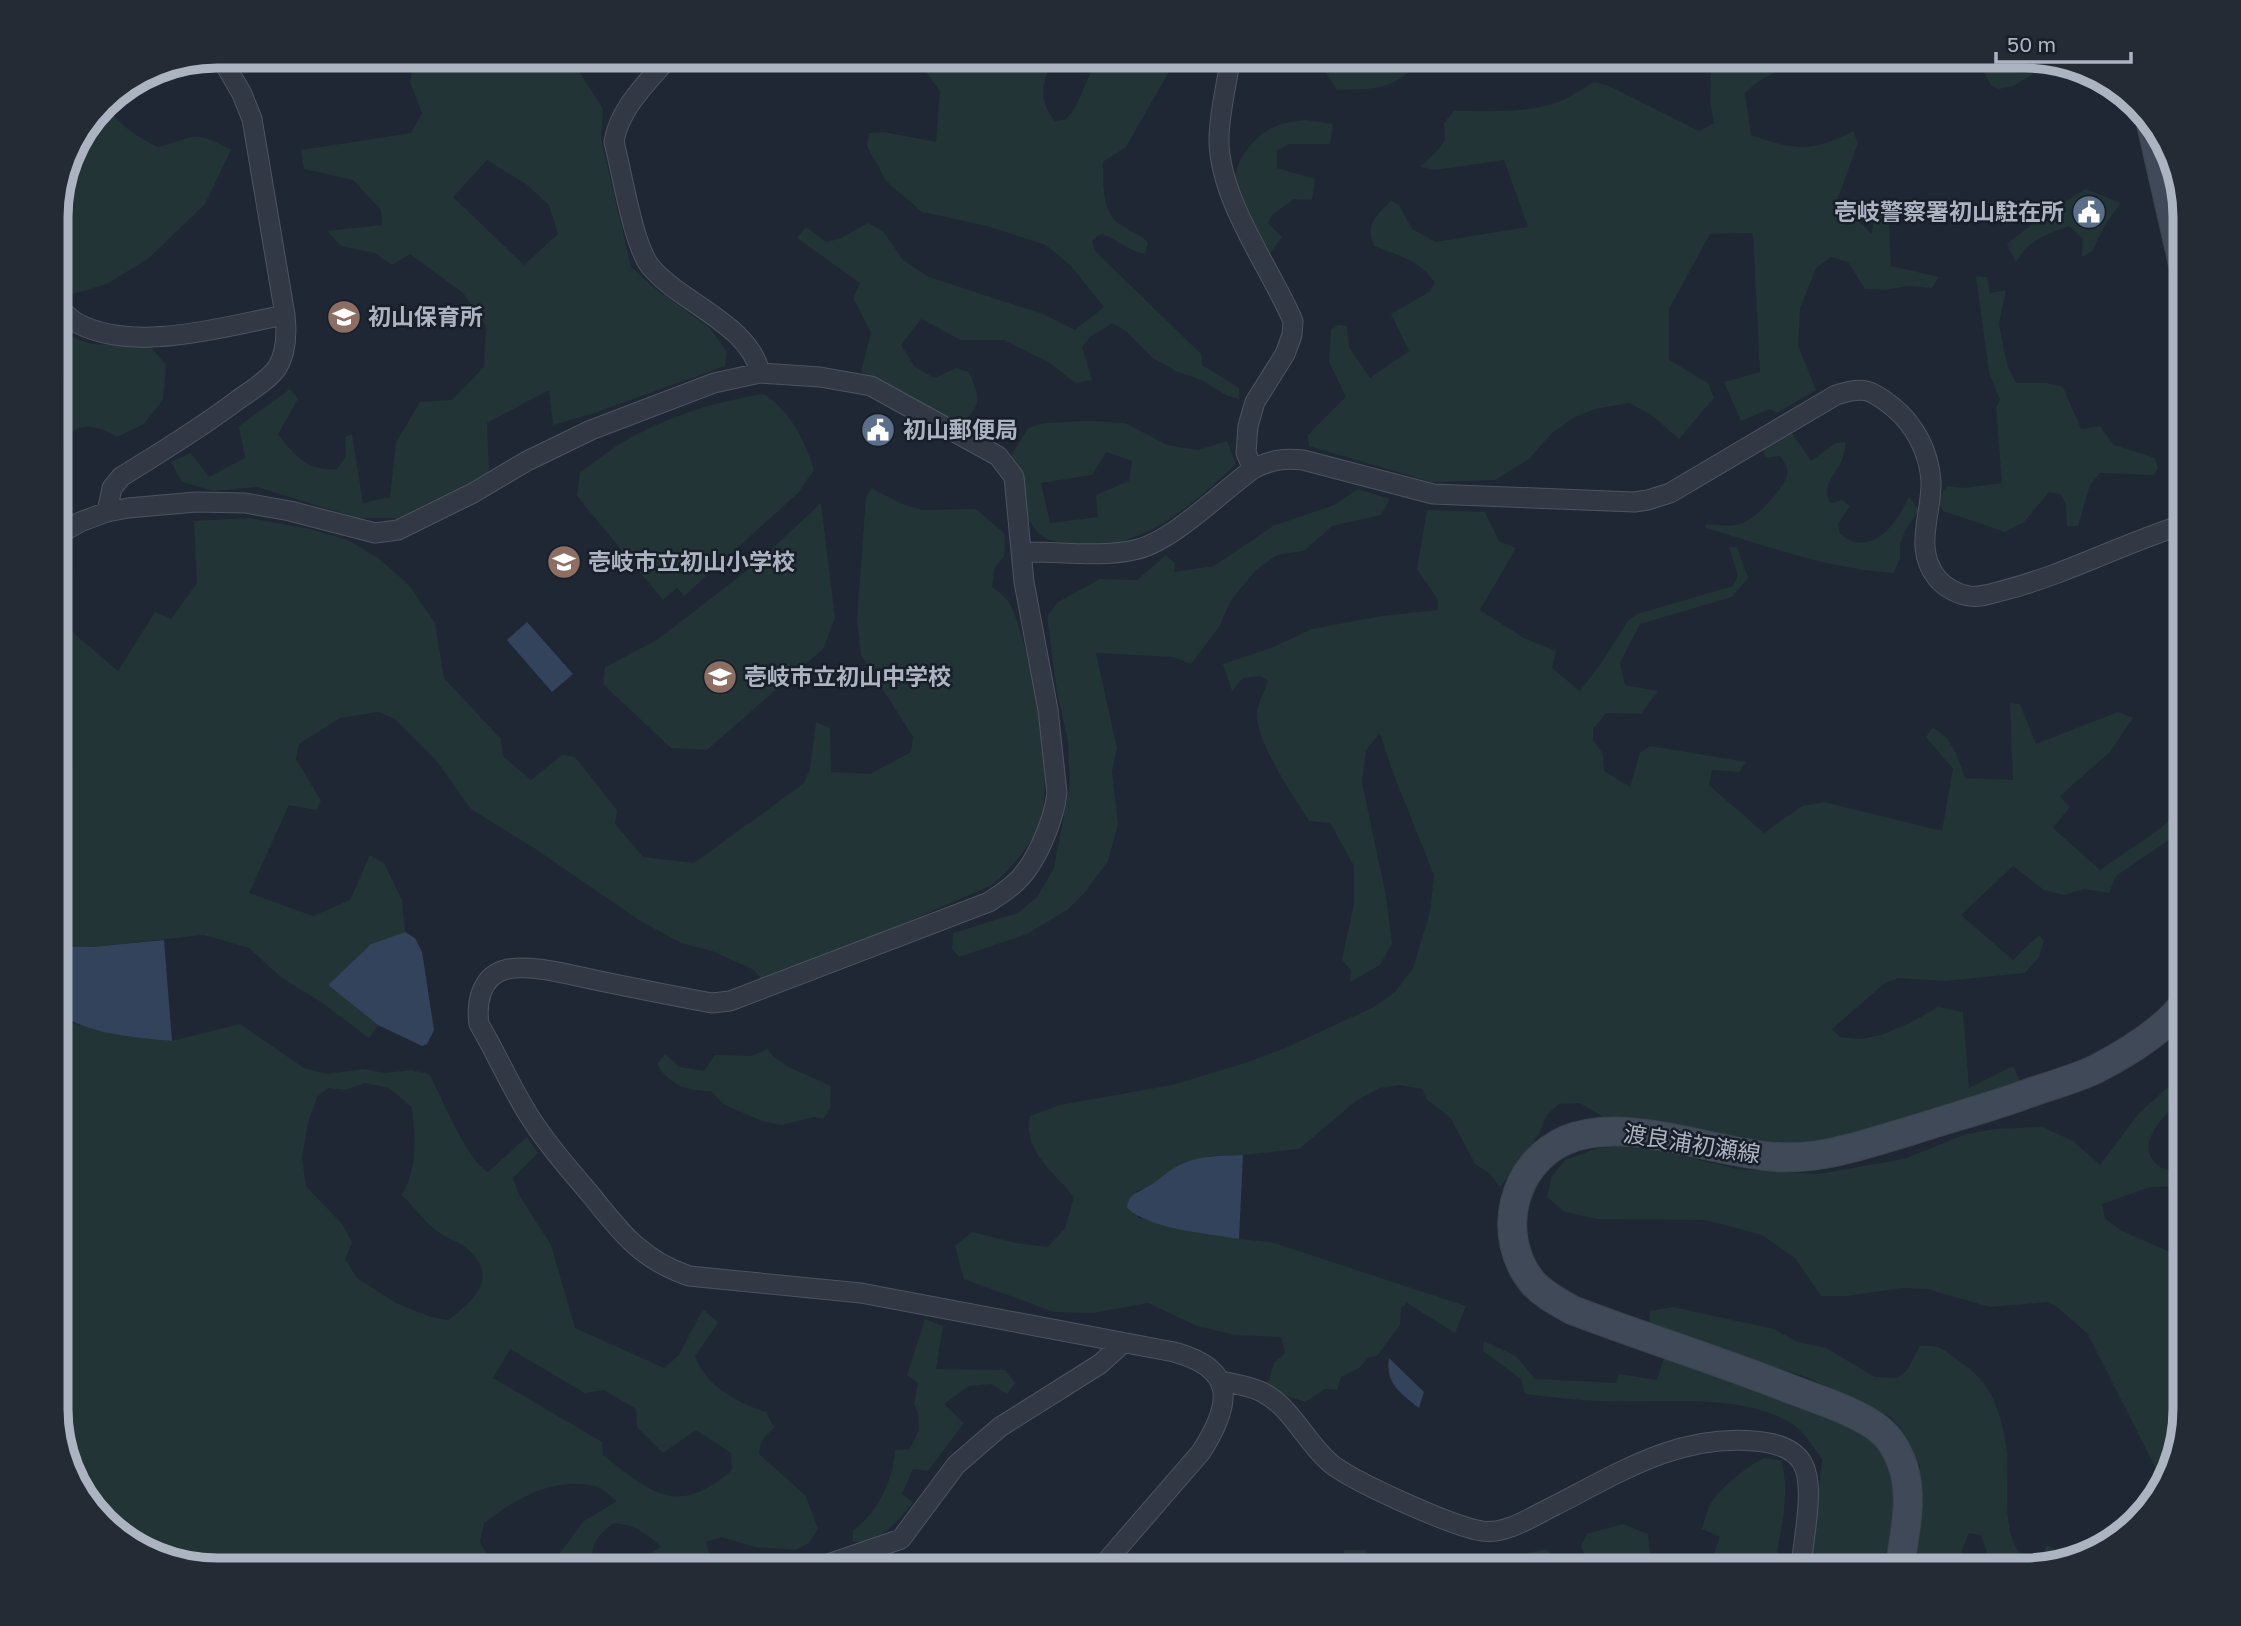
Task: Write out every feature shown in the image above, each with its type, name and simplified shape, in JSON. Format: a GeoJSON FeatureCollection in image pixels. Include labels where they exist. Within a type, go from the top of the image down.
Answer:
{"type":"FeatureCollection","features":[{"type":"Feature","properties":{"kind":"main road","name":"渡良浦初瀬線"},"geometry":{"type":"LineString","coordinates":[[1901,1558],[1908,1515],[1908,1493],[1906,1474],[1889,1437],[1857,1416],[1821,1401],[1572,1311],[1548,1296],[1533,1282],[1520,1261],[1513,1240],[1513,1207],[1526,1174],[1544,1154],[1567,1140],[1609,1132],[1638,1134],[1773,1157],[1808,1158],[1836,1153],[1994,1105],[2094,1070],[2154,1032],[2173,1016]]}},
{"type":"Feature","properties":{"kind":"street"},"geometry":{"type":"LineString","coordinates":[[1229,68],[1219,137],[1221,160],[1238,211],[1293,321],[1292,335],[1285,354],[1255,402],[1248,426],[1246,453],[1253,469]]}},
{"type":"Feature","properties":{"kind":"street"},"geometry":{"type":"LineString","coordinates":[[107,512],[112,488],[121,477],[217,416],[264,381],[276,368],[284,353],[287,330],[253,119],[228,69]]}},
{"type":"Feature","properties":{"kind":"street"},"geometry":{"type":"LineString","coordinates":[[659,69],[616,127],[614,142],[636,231],[648,263],[660,277],[724,325],[747,346],[757,361],[760,373]]}},
{"type":"Feature","properties":{"kind":"street"},"geometry":{"type":"LineString","coordinates":[[69,317],[77,323],[104,332],[136,337],[190,332],[285,315]]}},
{"type":"Feature","properties":{"kind":"street"},"geometry":{"type":"LineString","coordinates":[[69,528],[107,512],[196,502],[245,503],[290,511],[375,533],[398,530],[591,430],[714,383],[760,373],[820,377],[871,386],[998,456],[1014,477],[1024,582],[1048,710],[1056,793],[1055,806],[1035,855],[1016,882],[989,902],[730,1002],[712,1003],[562,973],[517,968],[503,970],[485,985],[477,1009],[479,1024],[527,1112],[545,1139],[633,1244],[661,1265],[689,1276],[861,1293],[1198,1359],[1221,1381],[1264,1392],[1284,1410],[1328,1461],[1341,1471],[1415,1506],[1483,1532],[1507,1528],[1528,1519],[1614,1475],[1675,1448],[1715,1440],[1737,1439],[1774,1443],[1791,1451],[1802,1461],[1807,1473],[1808,1505],[1801,1558]]}},
{"type":"Feature","properties":{"kind":"street"},"geometry":{"type":"LineString","coordinates":[[1022,552],[1100,553],[1135,550],[1157,542],[1266,461],[1285,458],[1304,460],[1433,494],[1641,501],[1670,493],[1802,414],[1836,395],[1855,389],[1870,390],[1884,400],[1903,415],[1917,435],[1928,459],[1931,483],[1924,533],[1926,561],[1941,584],[1953,591],[1978,597],[2033,583],[2173,528]]}},
{"type":"Feature","properties":{"kind":"street"},"geometry":{"type":"LineString","coordinates":[[846,1558],[901,1539],[956,1465],[1000,1427],[1100,1364],[1122,1343]]}},
{"type":"Feature","properties":{"kind":"street"},"geometry":{"type":"LineString","coordinates":[[1109,1558],[1201,1452],[1215,1430],[1222,1410],[1221,1381]]}},
{"type":"Feature","properties":{"kind":"shaded area"},"geometry":{"type":"Polygon","coordinates":[[[1171,68],[1126,147],[1103,162],[1104,193],[1108,209],[1120,224],[1148,242],[1145,254],[1101,234],[1092,240],[1095,251],[1201,354],[1202,365],[1239,388],[1239,399],[1153,358],[1127,332],[1113,323],[1091,336],[1082,347],[1092,380],[1075,383],[1050,363],[1004,340],[961,340],[921,319],[901,345],[915,367],[934,378],[956,368],[969,372],[977,400],[973,411],[961,424],[861,372],[871,332],[853,298],[860,283],[797,238],[806,227],[826,242],[839,239],[868,223],[883,231],[903,260],[929,277],[1043,314],[1075,330],[1104,307],[1071,266],[1046,245],[987,226],[922,212],[886,181],[867,146],[869,133],[884,132],[936,142],[940,91],[924,69],[1049,69],[1043,97],[1055,121],[1066,119],[1075,108],[1092,69],[1171,68]]]}},
{"type":"Feature","properties":{"kind":"shaded area"},"geometry":{"type":"Polygon","coordinates":[[[1323,68],[1413,68],[1396,81],[1377,88],[1337,90],[1323,68]]]}},
{"type":"Feature","properties":{"kind":"shaded area"},"geometry":{"type":"Polygon","coordinates":[[[1717,68],[1785,68],[1763,79],[1745,93],[1751,135],[1779,144],[1803,147],[1826,143],[1853,131],[1858,143],[1837,201],[1872,234],[1875,206],[1888,206],[1891,266],[1939,277],[1932,288],[1908,286],[1886,290],[1865,289],[1848,262],[1831,257],[1816,268],[1800,309],[1798,345],[1816,390],[1777,413],[1770,409],[1741,421],[1724,382],[1760,372],[1753,233],[1710,234],[1669,309],[1669,360],[1708,383],[1714,398],[1679,439],[1653,416],[1629,403],[1595,409],[1573,418],[1551,434],[1529,459],[1495,480],[1431,482],[1309,446],[1308,435],[1346,397],[1329,362],[1331,330],[1338,325],[1347,326],[1349,347],[1370,378],[1409,351],[1391,314],[1429,292],[1435,283],[1430,275],[1416,264],[1374,246],[1371,226],[1376,216],[1391,201],[1399,205],[1412,229],[1436,242],[1528,227],[1504,160],[1436,170],[1420,167],[1438,150],[1445,139],[1444,123],[1454,111],[1511,111],[1540,107],[1565,99],[1594,82],[1607,85],[1699,131],[1714,123],[1710,101],[1711,73],[1717,68]]]}},
{"type":"Feature","properties":{"kind":"shaded area"},"geometry":{"type":"Polygon","coordinates":[[[1982,68],[2040,70],[2013,86],[1999,89],[1991,85],[1982,68]]]}},
{"type":"Feature","properties":{"kind":"shaded area"},"geometry":{"type":"Polygon","coordinates":[[[413,69],[581,69],[579,71],[603,109],[601,138],[631,267],[653,287],[710,328],[727,352],[725,366],[553,425],[549,390],[487,423],[489,473],[398,518],[358,518],[257,487],[214,491],[182,482],[171,462],[191,453],[209,477],[245,458],[239,426],[290,389],[298,399],[278,434],[290,448],[310,465],[337,469],[346,456],[345,437],[352,434],[363,503],[390,497],[396,442],[420,402],[452,400],[484,367],[486,326],[463,293],[410,254],[392,265],[375,253],[341,246],[327,231],[382,225],[381,210],[353,180],[304,169],[301,150],[411,133],[422,113],[410,82],[413,69]],[[487,160],[453,197],[524,265],[558,234],[549,205],[526,184],[487,160]]]}},
{"type":"Feature","properties":{"kind":"shaded area"},"geometry":{"type":"Polygon","coordinates":[[[112,112],[128,129],[158,147],[201,137],[231,150],[205,204],[149,258],[107,284],[69,295],[69,207],[73,179],[88,143],[105,119],[112,112]]]}},
{"type":"Feature","properties":{"kind":"shaded area"},"geometry":{"type":"Polygon","coordinates":[[[1306,120],[1333,124],[1330,144],[1290,144],[1277,150],[1277,168],[1315,179],[1312,200],[1294,199],[1273,214],[1268,223],[1282,237],[1270,253],[1239,195],[1235,178],[1237,170],[1250,146],[1264,133],[1282,124],[1306,120]]]}},
{"type":"Feature","properties":{"kind":"shaded area"},"geometry":{"type":"Polygon","coordinates":[[[2086,189],[2121,203],[2106,223],[2092,251],[2082,257],[2083,239],[2069,226],[2045,235],[2033,243],[2016,262],[2007,244],[2050,210],[2086,189]]]}},
{"type":"Feature","properties":{"kind":"shaded area"},"geometry":{"type":"Polygon","coordinates":[[[1976,276],[1987,277],[1990,293],[2006,290],[1999,324],[2007,365],[2016,383],[2046,383],[2063,387],[2081,429],[2100,426],[2114,445],[2155,458],[2158,468],[2154,475],[2100,473],[2090,485],[2078,526],[2067,526],[2066,504],[2060,494],[2049,492],[2024,522],[2005,532],[1943,511],[1937,500],[1947,486],[1964,488],[2002,483],[1996,408],[2000,400],[1989,372],[1976,276]]]}},
{"type":"Feature","properties":{"kind":"shaded area"},"geometry":{"type":"Polygon","coordinates":[[[69,336],[91,344],[151,347],[166,365],[163,400],[144,424],[117,437],[92,427],[69,433],[69,336]]]}},
{"type":"Feature","properties":{"kind":"shaded area"},"geometry":{"type":"Polygon","coordinates":[[[764,394],[782,409],[795,427],[814,470],[798,493],[684,596],[677,588],[663,600],[577,496],[580,472],[641,432],[675,417],[728,401],[764,394]]]}},
{"type":"Feature","properties":{"kind":"shaded area"},"geometry":{"type":"Polygon","coordinates":[[[1044,423],[1125,423],[1167,445],[1198,450],[1227,441],[1236,464],[1183,510],[1143,534],[1099,545],[1059,543],[1044,537],[1031,524],[1022,480],[1011,456],[1028,428],[1044,423]],[[1106,452],[1092,475],[1041,483],[1050,523],[1098,517],[1096,495],[1129,481],[1132,461],[1106,452]]]}},
{"type":"Feature","properties":{"kind":"shaded area"},"geometry":{"type":"Polygon","coordinates":[[[1792,433],[1811,461],[1836,443],[1846,442],[1842,460],[1827,492],[1831,503],[1842,500],[1850,506],[1838,525],[1840,534],[1845,538],[1865,542],[1881,535],[1895,521],[1909,497],[1919,510],[1905,531],[1900,544],[1900,559],[1893,573],[1822,562],[1706,528],[1706,524],[1741,524],[1769,502],[1784,482],[1787,470],[1780,456],[1765,458],[1763,450],[1792,433]]]}},
{"type":"Feature","properties":{"kind":"shaded area"},"geometry":{"type":"Polygon","coordinates":[[[871,488],[902,504],[922,510],[976,509],[1005,534],[1004,556],[994,569],[992,587],[1011,606],[1026,651],[1042,746],[1044,803],[1040,822],[1026,849],[992,885],[801,968],[761,979],[754,970],[712,951],[681,943],[639,920],[534,848],[471,809],[435,759],[395,719],[378,712],[340,718],[299,744],[296,759],[321,801],[316,810],[289,805],[249,893],[313,916],[350,900],[370,855],[384,863],[402,900],[405,932],[371,944],[328,985],[378,1025],[369,1038],[321,1002],[282,978],[249,948],[204,935],[92,947],[69,946],[69,629],[118,671],[155,612],[171,619],[197,583],[194,521],[249,518],[310,529],[348,540],[378,558],[408,584],[435,623],[444,678],[501,739],[503,756],[531,780],[562,755],[575,757],[617,810],[615,824],[643,857],[694,863],[803,784],[810,769],[816,722],[830,728],[831,772],[870,774],[911,752],[913,737],[861,655],[857,620],[866,498],[871,488]]]}},
{"type":"Feature","properties":{"kind":"shaded area"},"geometry":{"type":"Polygon","coordinates":[[[1358,489],[1390,499],[1381,515],[1332,526],[1304,551],[1277,555],[1256,570],[1231,600],[1219,627],[1191,664],[1173,657],[1096,653],[1117,748],[1112,771],[1118,824],[1108,861],[1086,891],[1067,910],[1027,934],[959,957],[952,949],[953,933],[1018,913],[1037,897],[1054,868],[1070,783],[1068,742],[1057,692],[1047,616],[1058,602],[1100,579],[1137,580],[1166,555],[1175,563],[1174,572],[1214,566],[1273,526],[1334,505],[1358,489]]]}},
{"type":"Feature","properties":{"kind":"shaded area"},"geometry":{"type":"Polygon","coordinates":[[[821,503],[835,618],[823,649],[707,750],[671,748],[603,684],[605,667],[657,640],[758,562],[821,503]]]}},
{"type":"Feature","properties":{"kind":"shaded area"},"geometry":{"type":"Polygon","coordinates":[[[1427,510],[1485,512],[1499,541],[1516,548],[1480,610],[1524,638],[1556,651],[1552,668],[1580,691],[1628,621],[1637,614],[1733,586],[1738,576],[1729,547],[1737,547],[1748,578],[1732,597],[1640,624],[1620,663],[1625,685],[1658,691],[1641,714],[1606,713],[1593,729],[1593,740],[1603,754],[1604,771],[1630,787],[1640,753],[1650,746],[1746,762],[1739,772],[1712,770],[1709,785],[1764,833],[1802,806],[1824,802],[1942,831],[1953,769],[1926,737],[1932,728],[1939,731],[1949,742],[1965,778],[2013,780],[2010,703],[2020,704],[2036,744],[2118,712],[2133,718],[2110,752],[2060,796],[2070,807],[2053,828],[2100,870],[2161,828],[2173,816],[2173,838],[2116,876],[2109,893],[2084,889],[2064,895],[2044,890],[2013,866],[1961,915],[2013,960],[2039,935],[2044,941],[2039,957],[2025,973],[1944,981],[1899,978],[1885,983],[1832,1029],[1840,1037],[1860,1039],[1881,1035],[1908,1024],[1938,1007],[1963,1012],[1969,1088],[2013,1066],[2020,1081],[1928,1114],[1804,1149],[1757,1146],[1645,1119],[1605,1118],[1580,1103],[1559,1104],[1547,1115],[1539,1134],[1500,1187],[1489,1173],[1475,1164],[1450,1117],[1427,1100],[1422,1089],[1400,1085],[1380,1088],[1356,1101],[1299,1149],[1211,1156],[1183,1163],[1146,1188],[1136,1191],[1138,1218],[1239,1239],[1271,1242],[1466,1306],[1455,1333],[1407,1303],[1401,1308],[1400,1325],[1377,1356],[1369,1357],[1359,1368],[1341,1377],[1337,1390],[1325,1389],[1305,1402],[1281,1394],[1268,1383],[1274,1363],[1285,1353],[1281,1337],[1234,1335],[1197,1326],[1148,1303],[1093,1313],[1054,1312],[964,1279],[955,1246],[972,1232],[1016,1243],[1048,1247],[1065,1228],[1074,1197],[1035,1150],[1029,1128],[1030,1116],[1060,1105],[1172,1085],[1283,1049],[1374,1007],[1395,992],[1413,968],[1430,912],[1434,875],[1380,733],[1366,750],[1362,782],[1386,896],[1392,943],[1380,965],[1350,982],[1351,970],[1342,960],[1354,903],[1354,866],[1330,823],[1309,821],[1285,783],[1262,738],[1257,712],[1268,681],[1261,676],[1243,678],[1232,691],[1223,664],[1271,648],[1312,629],[1382,616],[1438,610],[1437,598],[1417,569],[1427,510]]]}},
{"type":"Feature","properties":{"kind":"shaded area"},"geometry":{"type":"Polygon","coordinates":[[[69,1021],[116,1035],[172,1041],[240,1024],[304,1068],[327,1074],[363,1069],[386,1073],[411,1070],[429,1074],[464,1142],[480,1166],[488,1172],[527,1137],[538,1153],[513,1178],[519,1195],[551,1245],[575,1328],[664,1368],[679,1355],[703,1309],[718,1323],[695,1356],[700,1367],[724,1392],[744,1404],[766,1412],[774,1427],[761,1442],[759,1454],[806,1496],[818,1529],[809,1543],[796,1550],[755,1547],[721,1537],[706,1542],[710,1558],[643,1558],[661,1547],[640,1530],[614,1523],[595,1543],[593,1558],[556,1558],[584,1521],[617,1501],[597,1487],[564,1484],[535,1492],[484,1523],[480,1542],[491,1558],[217,1558],[188,1555],[143,1538],[105,1507],[88,1483],[76,1457],[69,1419],[69,1021]],[[365,1083],[346,1090],[328,1088],[317,1097],[308,1123],[302,1158],[306,1186],[343,1225],[352,1243],[345,1259],[357,1278],[396,1303],[431,1317],[448,1320],[475,1296],[483,1278],[481,1268],[465,1247],[436,1230],[402,1195],[413,1163],[412,1107],[389,1088],[365,1083]],[[510,1349],[493,1378],[602,1442],[603,1455],[636,1480],[665,1495],[696,1493],[713,1485],[732,1470],[731,1453],[696,1430],[663,1453],[637,1427],[636,1409],[604,1390],[585,1393],[510,1349]]]}},
{"type":"Feature","properties":{"kind":"shaded area"},"geometry":{"type":"Polygon","coordinates":[[[768,1049],[786,1065],[831,1086],[830,1109],[823,1119],[814,1117],[782,1125],[762,1121],[723,1104],[711,1091],[694,1090],[673,1082],[657,1064],[665,1054],[680,1067],[704,1071],[715,1055],[751,1056],[768,1049]]]}},
{"type":"Feature","properties":{"kind":"shaded area"},"geometry":{"type":"Polygon","coordinates":[[[2173,1083],[2173,1106],[2155,1129],[2149,1148],[2151,1157],[2159,1166],[2173,1172],[2173,1186],[2150,1187],[2102,1204],[2105,1218],[2120,1230],[2173,1253],[2173,1409],[2170,1438],[2158,1473],[2088,1334],[2048,1302],[1990,1307],[1927,1289],[1902,1288],[1847,1296],[1821,1296],[1795,1258],[1762,1235],[1706,1220],[1597,1219],[1565,1212],[1547,1197],[1552,1176],[1565,1160],[1598,1148],[1626,1146],[1662,1151],[1737,1169],[1818,1174],[1904,1159],[1966,1134],[1996,1129],[2042,1127],[2073,1141],[2100,1165],[2139,1113],[2173,1083]]]}},
{"type":"Feature","properties":{"kind":"shaded area"},"geometry":{"type":"Polygon","coordinates":[[[1673,1307],[1774,1329],[1798,1342],[1826,1348],[1875,1377],[1898,1378],[1907,1370],[1920,1346],[1933,1346],[1945,1351],[1980,1378],[1996,1407],[2006,1447],[2011,1533],[2016,1547],[2025,1558],[1989,1558],[1981,1535],[1969,1533],[1959,1558],[1914,1558],[1921,1526],[1920,1466],[1905,1435],[1891,1417],[1809,1378],[1649,1327],[1650,1311],[1673,1307]]]}},
{"type":"Feature","properties":{"kind":"shaded area"},"geometry":{"type":"Polygon","coordinates":[[[925,1319],[943,1326],[936,1369],[1005,1370],[1015,1383],[1007,1394],[991,1384],[969,1386],[944,1404],[964,1423],[928,1471],[913,1469],[902,1494],[913,1503],[880,1535],[853,1542],[853,1530],[870,1514],[883,1495],[894,1462],[895,1450],[910,1449],[919,1430],[914,1404],[918,1383],[907,1375],[925,1319]]]}},
{"type":"Feature","properties":{"kind":"shaded area"},"geometry":{"type":"Polygon","coordinates":[[[1484,1341],[1516,1356],[1535,1379],[1616,1383],[1619,1374],[1657,1380],[1665,1355],[1860,1429],[1881,1448],[1897,1481],[1887,1558],[1812,1558],[1822,1459],[1791,1423],[1770,1413],[1723,1403],[1600,1401],[1525,1394],[1521,1379],[1483,1351],[1484,1341]]]}},
{"type":"Feature","properties":{"kind":"shaded area"},"geometry":{"type":"Polygon","coordinates":[[[1764,1458],[1781,1460],[1785,1483],[1784,1507],[1777,1554],[1770,1558],[1712,1558],[1720,1537],[1702,1529],[1709,1507],[1733,1479],[1764,1458]]]}},
{"type":"Feature","properties":{"kind":"shaded area"},"geometry":{"type":"Polygon","coordinates":[[[1623,1524],[1648,1534],[1650,1558],[1586,1558],[1581,1546],[1587,1534],[1623,1524]]]}},
{"type":"Feature","properties":{"kind":"shaded area"},"geometry":{"type":"Polygon","coordinates":[[[2047,1545],[2063,1552],[2042,1556],[2047,1545]]]}},
{"type":"Feature","properties":{"kind":"shaded area"},"geometry":{"type":"Polygon","coordinates":[[[1546,1549],[1557,1558],[1507,1558],[1546,1549]]]}},
{"type":"Feature","properties":{"kind":"shaded area"},"geometry":{"type":"Polygon","coordinates":[[[1344,1550],[1364,1550],[1373,1558],[1344,1558],[1344,1550]]]}},
{"type":"Feature","properties":{"kind":"water"},"geometry":{"type":"Polygon","coordinates":[[[527,622],[573,674],[552,692],[507,640],[527,622]]]}},
{"type":"Feature","properties":{"kind":"water"},"geometry":{"type":"Polygon","coordinates":[[[405,932],[415,938],[422,952],[434,1030],[427,1044],[422,1046],[378,1025],[328,985],[371,944],[405,932]]]}},
{"type":"Feature","properties":{"kind":"water"},"geometry":{"type":"Polygon","coordinates":[[[164,940],[172,1041],[97,1030],[69,1020],[69,946],[92,947],[164,940]]]}},
{"type":"Feature","properties":{"kind":"water"},"geometry":{"type":"Polygon","coordinates":[[[1243,1155],[1239,1239],[1165,1226],[1127,1208],[1129,1199],[1134,1194],[1179,1165],[1205,1157],[1243,1155]]]}},
{"type":"Feature","properties":{"kind":"water"},"geometry":{"type":"Polygon","coordinates":[[[1389,1358],[1424,1392],[1419,1408],[1392,1381],[1389,1375],[1389,1358]]]}},
{"type":"Feature","properties":{"kind":"place","name":"壱岐警察署初山駐在所"},"geometry":{"type":"Point","coordinates":[2089,212]}},
{"type":"Feature","properties":{"kind":"place","name":"初山保育所"},"geometry":{"type":"Point","coordinates":[344,317]}},
{"type":"Feature","properties":{"kind":"place","name":"初山郵便局"},"geometry":{"type":"Point","coordinates":[878,430]}},
{"type":"Feature","properties":{"kind":"place","name":"壱岐市立初山小学校"},"geometry":{"type":"Point","coordinates":[564,562]}},
{"type":"Feature","properties":{"kind":"place","name":"壱岐市立初山中学校"},"geometry":{"type":"Point","coordinates":[720,677]}}]}
